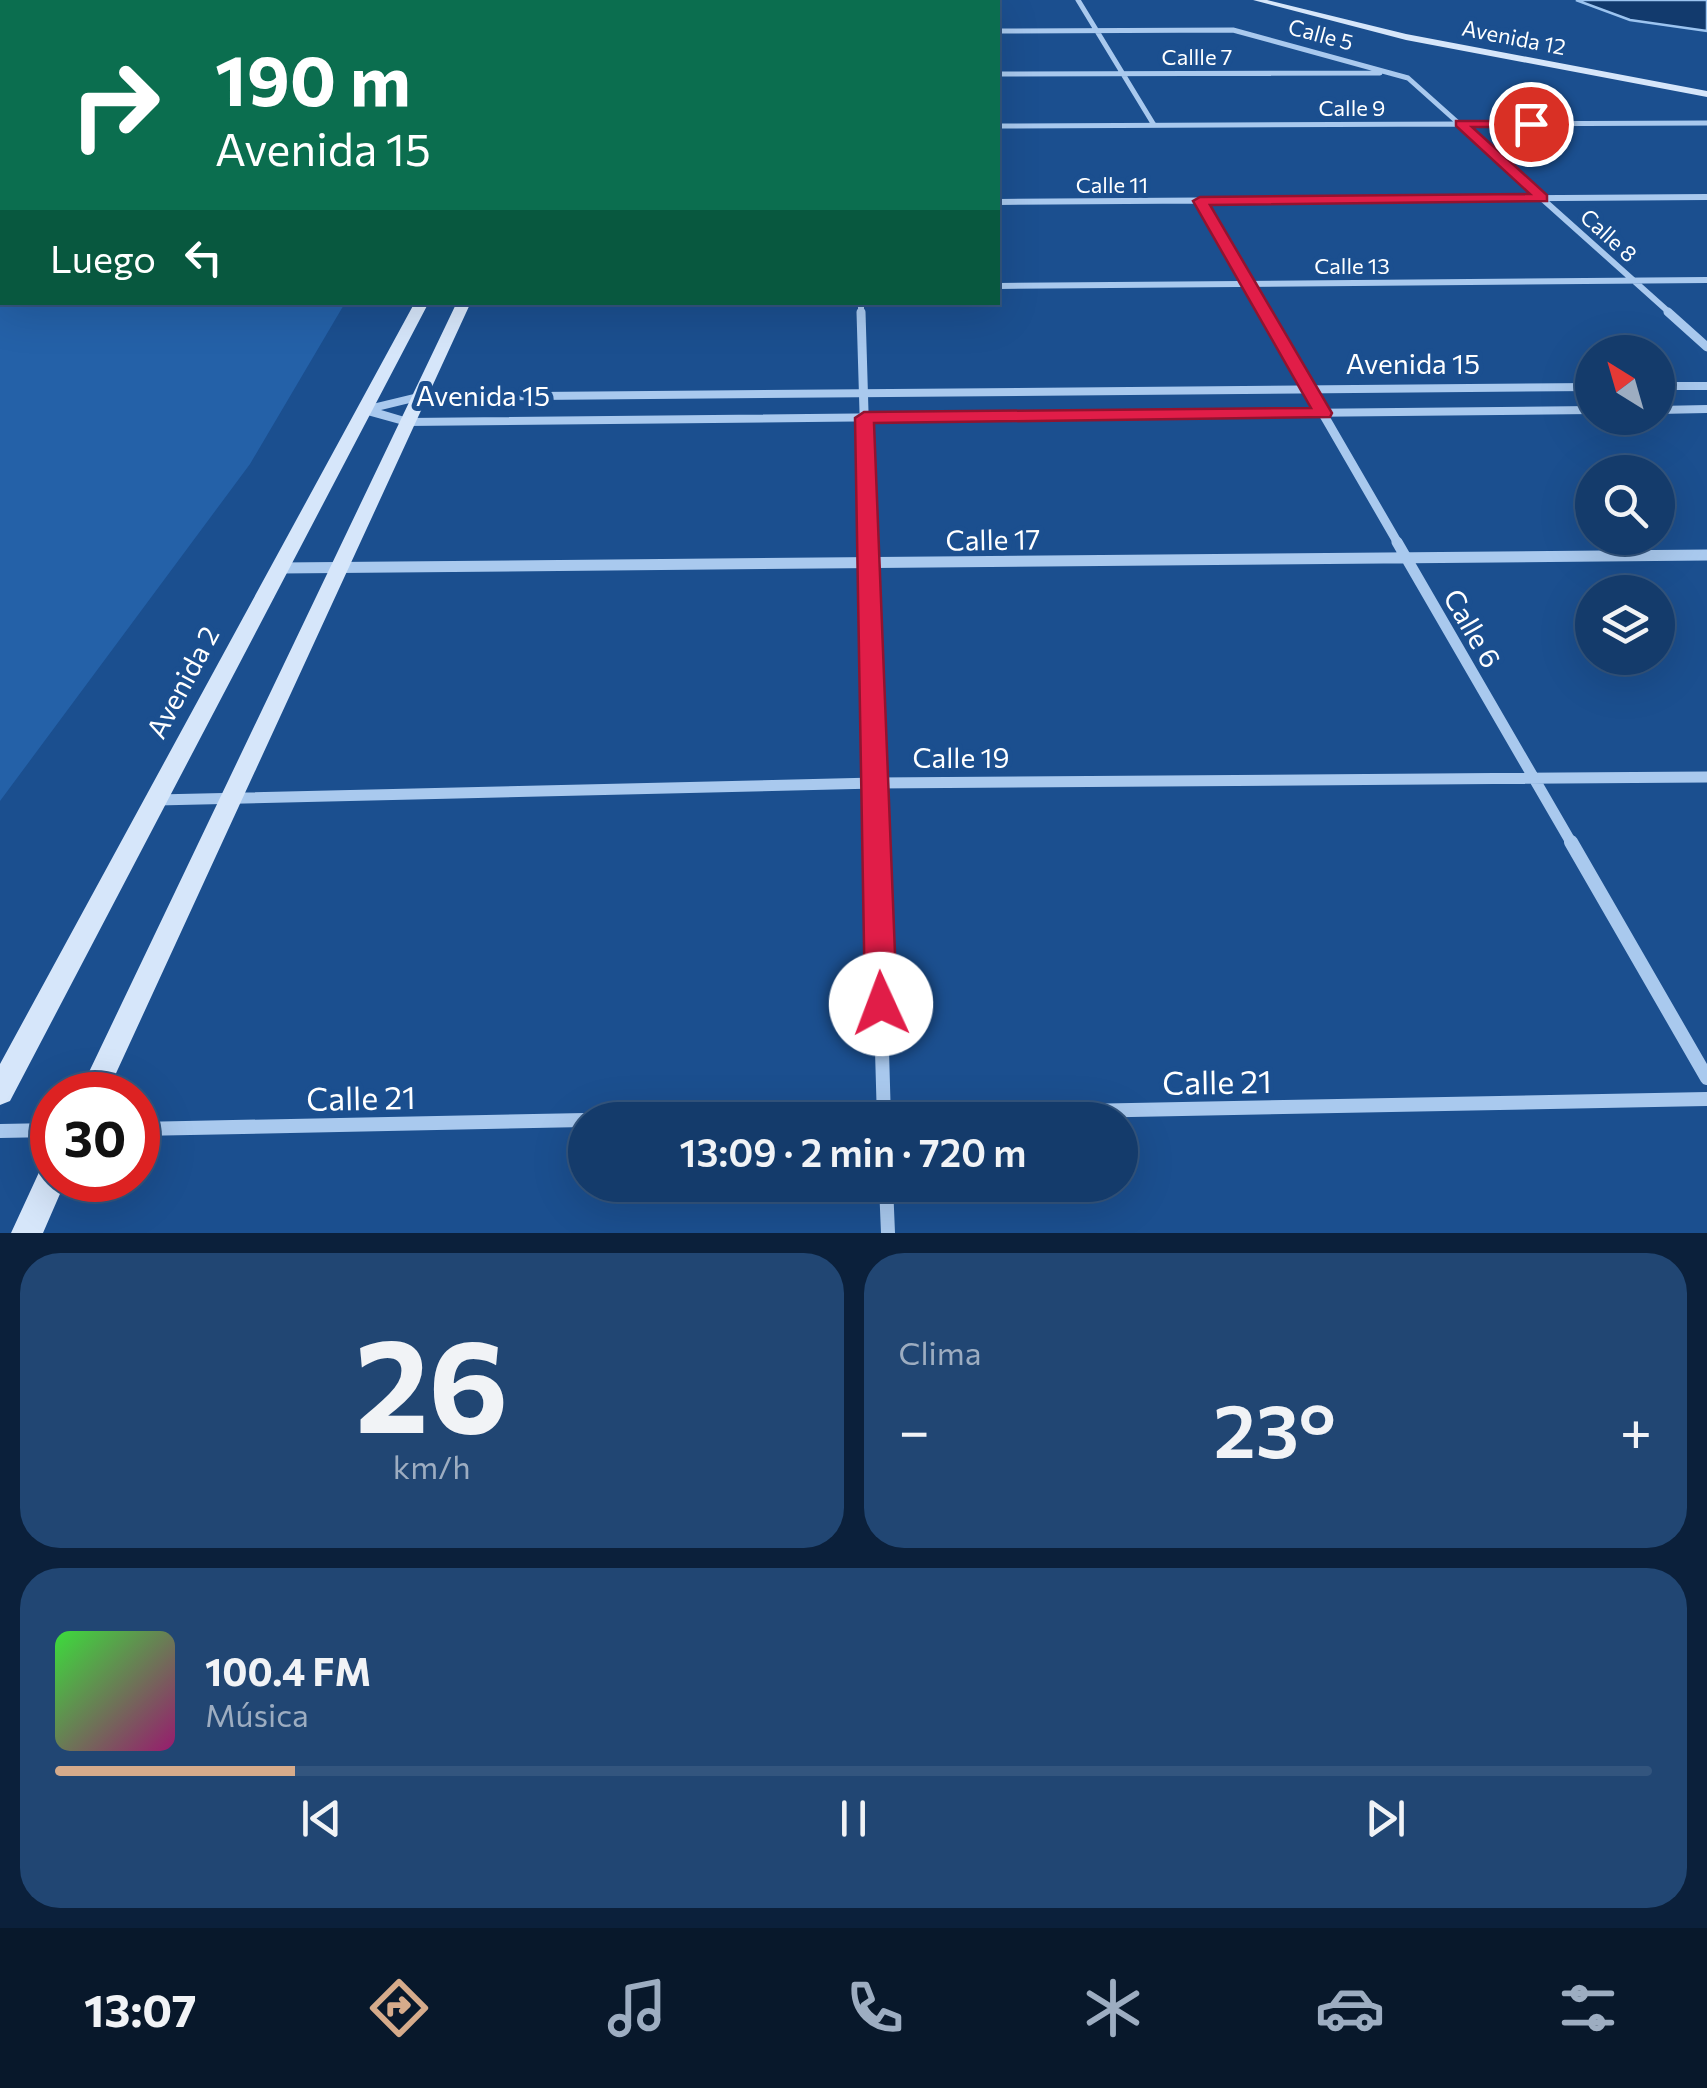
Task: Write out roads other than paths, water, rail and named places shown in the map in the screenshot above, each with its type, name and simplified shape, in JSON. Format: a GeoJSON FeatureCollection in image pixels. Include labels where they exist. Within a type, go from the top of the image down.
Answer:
{"type":"FeatureCollection","features":[{"type":"Feature","properties":{"kind":"main road","name":"Avenida 12"},"geometry":{"type":"LineString","coordinates":[[1257,0],[1406,37],[1707,94]]}},
{"type":"Feature","properties":{"kind":"main road","name":"Avenida 12"},"geometry":{"type":"LineString","coordinates":[[1288,0],[1419,32],[1707,85]]}},
{"type":"Feature","properties":{"kind":"main road","name":"Avenida 2"},"geometry":{"type":"LineString","coordinates":[[0,1092],[420,305]]}},
{"type":"Feature","properties":{"kind":"main road"},"geometry":{"type":"LineString","coordinates":[[103,1072],[463,305]]}},
{"type":"Feature","properties":{"kind":"main road"},"geometry":{"type":"LineString","coordinates":[[27,1233],[41,1202]]}},
{"type":"Feature","properties":{"kind":"street"},"geometry":{"type":"LineString","coordinates":[[1078,0],[1154,125]]}},
{"type":"Feature","properties":{"kind":"street","name":"Calle 5"},"geometry":{"type":"LineString","coordinates":[[1000,31],[1233,30],[1396,72]]}},
{"type":"Feature","properties":{"kind":"street","name":"Callle 7"},"geometry":{"type":"LineString","coordinates":[[1000,74],[1396,72]]}},
{"type":"Feature","properties":{"kind":"street","name":"Calle 8"},"geometry":{"type":"LineString","coordinates":[[1396,72],[1416,83],[1707,347]]}},
{"type":"Feature","properties":{"kind":"street","name":"Calle 9"},"geometry":{"type":"LineString","coordinates":[[1000,126],[1707,122]]}},
{"type":"Feature","properties":{"kind":"street","name":"Calle 11"},"geometry":{"type":"LineString","coordinates":[[1000,202],[1707,197]]}},
{"type":"Feature","properties":{"kind":"street","name":"Calle 6"},"geometry":{"type":"LineString","coordinates":[[1200,201],[1707,1078]]}},
{"type":"Feature","properties":{"kind":"street","name":"Calle 13"},"geometry":{"type":"LineString","coordinates":[[1000,286],[1707,280]]}},
{"type":"Feature","properties":{"kind":"street"},"geometry":{"type":"LineString","coordinates":[[861,305],[884,1102]]}},
{"type":"Feature","properties":{"kind":"street"},"geometry":{"type":"LineString","coordinates":[[1675,386],[1707,386]]}},
{"type":"Feature","properties":{"kind":"street","name":"Avenida 15"},"geometry":{"type":"LineString","coordinates":[[365,410],[418,397],[1575,387]]}},
{"type":"Feature","properties":{"kind":"street","name":"Avenida 15"},"geometry":{"type":"LineString","coordinates":[[365,410],[406,422],[1575,410]]}},
{"type":"Feature","properties":{"kind":"street"},"geometry":{"type":"LineString","coordinates":[[1675,410],[1707,410]]}},
{"type":"Feature","properties":{"kind":"street","name":"Calle 17"},"geometry":{"type":"LineString","coordinates":[[280,568],[1707,555]]}},
{"type":"Feature","properties":{"kind":"street","name":"Calle 19"},"geometry":{"type":"LineString","coordinates":[[156,800],[875,783],[1707,776]]}},
{"type":"Feature","properties":{"kind":"street","name":"Calle 21"},"geometry":{"type":"LineString","coordinates":[[1138,1112],[1707,1099]]}},
{"type":"Feature","properties":{"kind":"street","name":"Calle 21"},"geometry":{"type":"LineString","coordinates":[[160,1129],[568,1120]]}},
{"type":"Feature","properties":{"kind":"street"},"geometry":{"type":"LineString","coordinates":[[0,1131],[30,1130]]}},
{"type":"Feature","properties":{"kind":"street"},"geometry":{"type":"LineString","coordinates":[[887,1202],[888,1233]]}}]}
